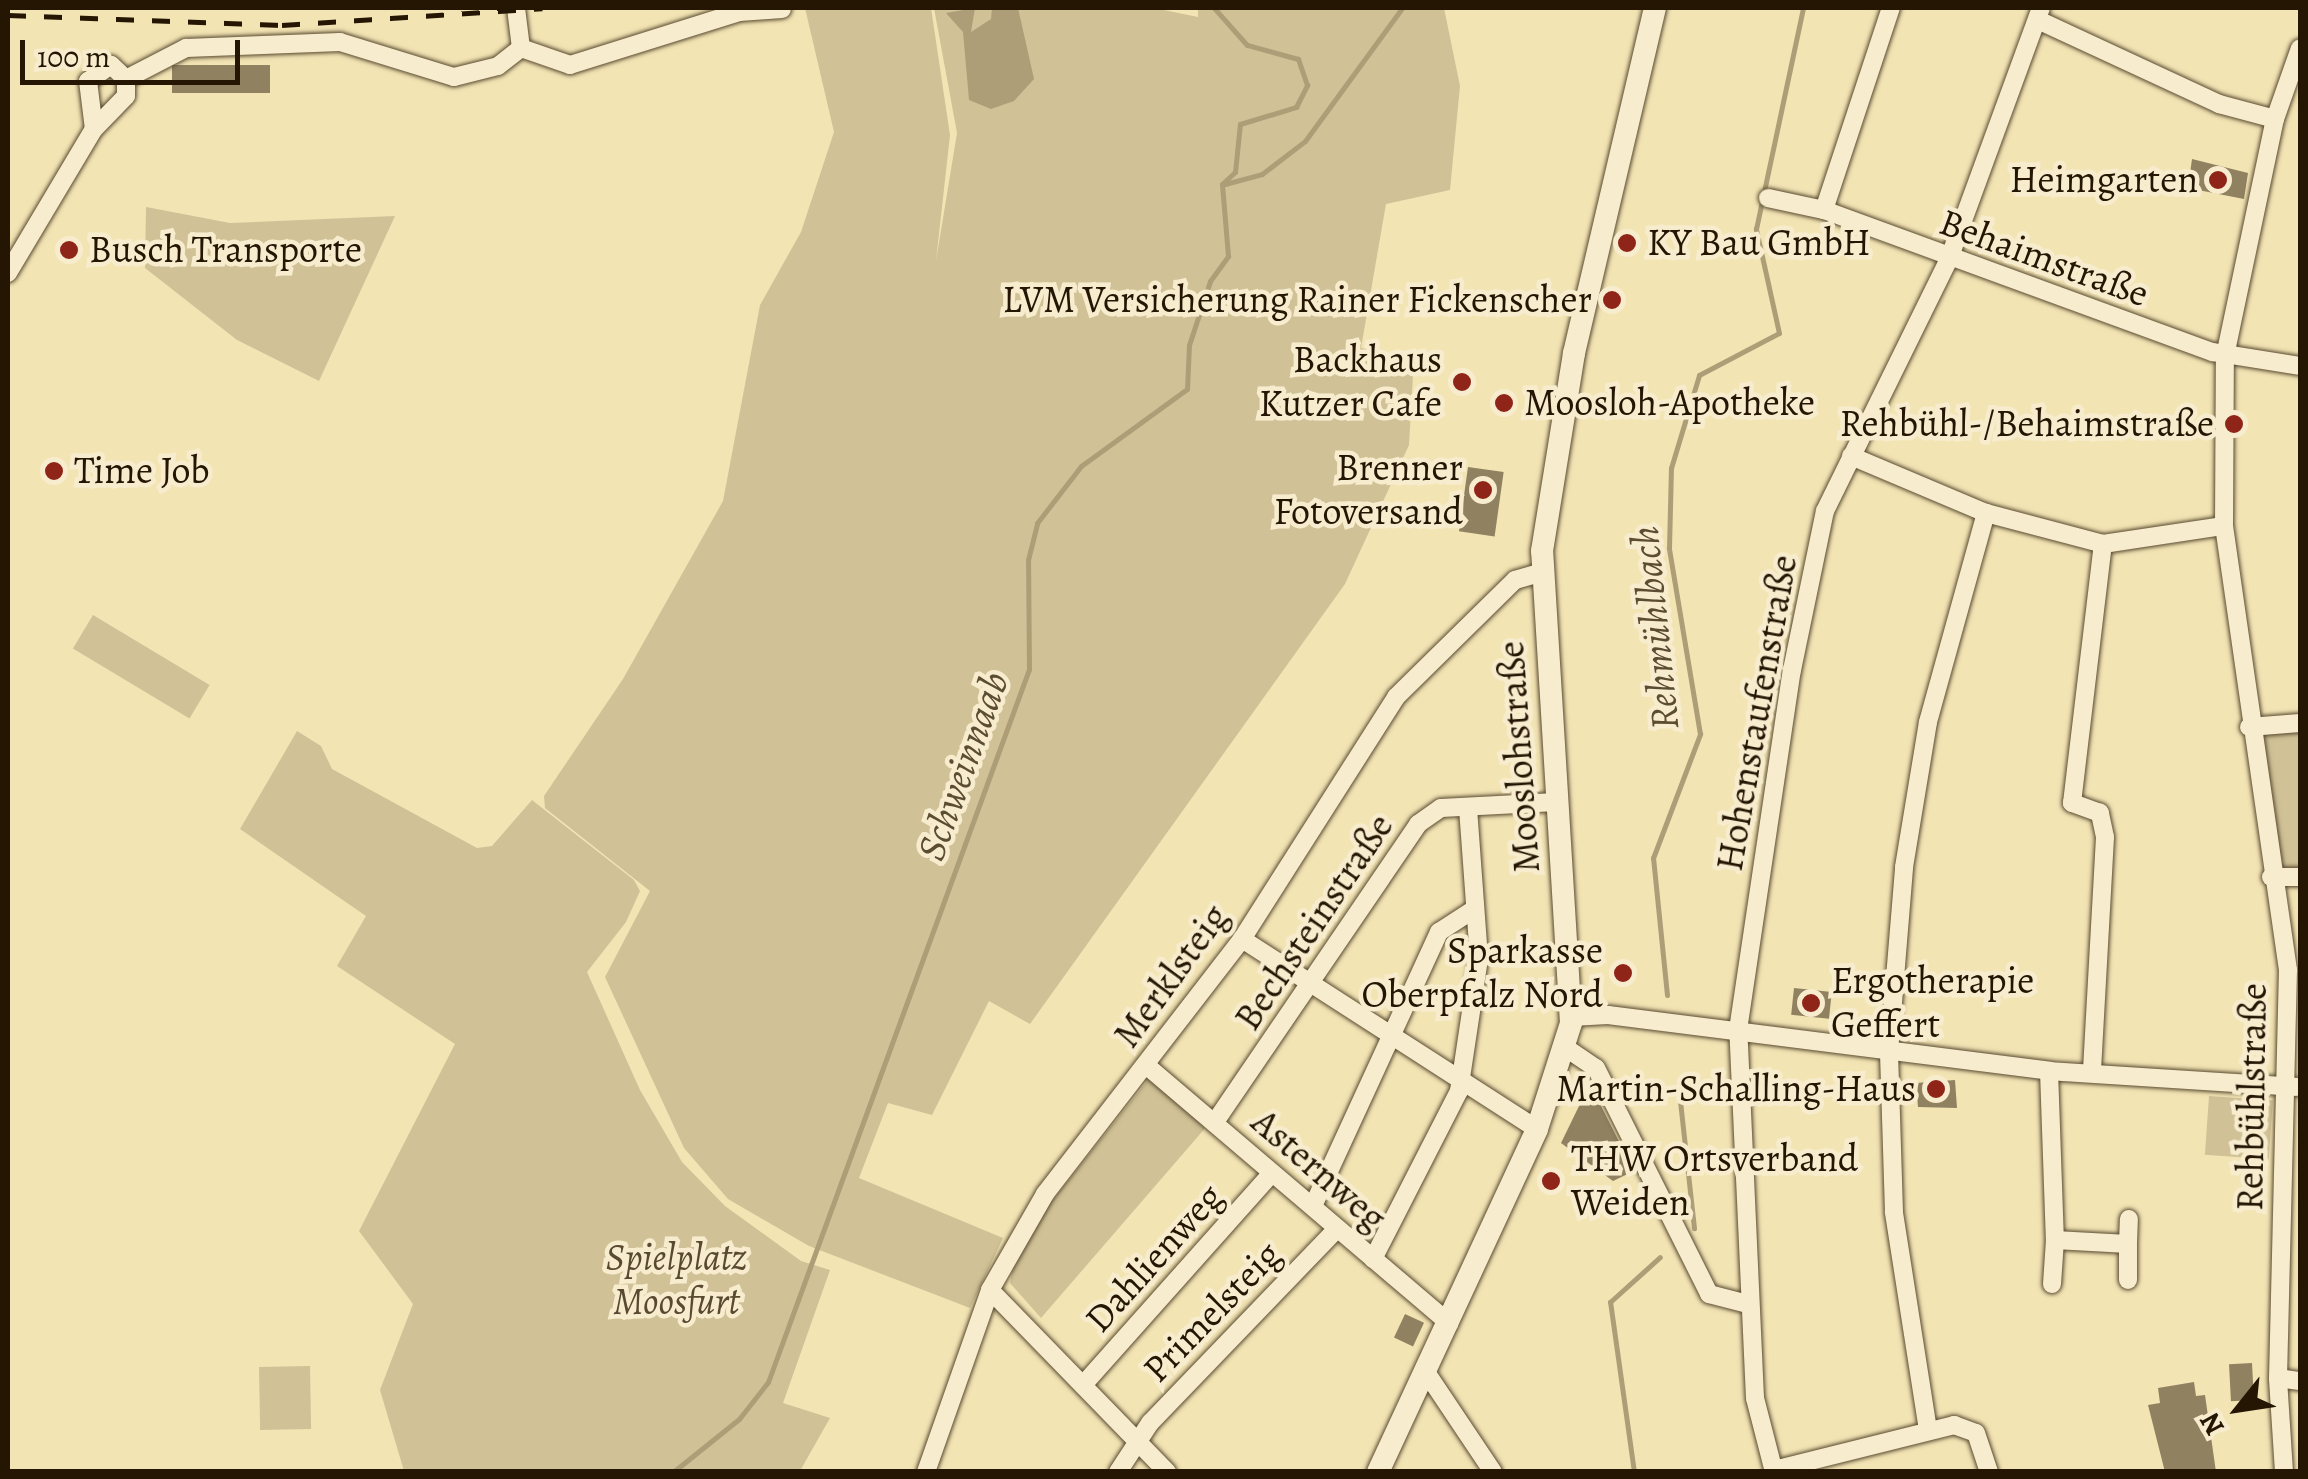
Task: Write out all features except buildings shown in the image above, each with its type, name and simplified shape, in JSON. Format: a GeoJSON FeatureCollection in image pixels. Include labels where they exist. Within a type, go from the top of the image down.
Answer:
{"type":"FeatureCollection","features":[{"type":"Feature","properties":{"kind":"street"},"geometry":{"type":"LineString","coordinates":[[516,8],[521,48]]}},
{"type":"Feature","properties":{"kind":"street","name":"Mooslohstraße"},"geometry":{"type":"LineString","coordinates":[[1378,1472],[1428,1374],[1537,1130],[1566,1048],[1571,1016],[1543,572],[1574,354],[1654,8]]}},
{"type":"Feature","properties":{"kind":"street"},"geometry":{"type":"LineString","coordinates":[[1824,210],[1891,8]]}},
{"type":"Feature","properties":{"kind":"street"},"geometry":{"type":"LineString","coordinates":[[521,48],[570,65],[739,12],[782,10]]}},
{"type":"Feature","properties":{"kind":"street"},"geometry":{"type":"LineString","coordinates":[[2040,14],[2218,104],[2275,119]]}},
{"type":"Feature","properties":{"kind":"street","name":"Hohenstaufenstraße"},"geometry":{"type":"LineString","coordinates":[[1774,1471],[1754,1398],[1738,1030],[1792,670],[1826,511],[1949,259],[2040,14]]}},
{"type":"Feature","properties":{"kind":"street"},"geometry":{"type":"LineString","coordinates":[[126,79],[186,48],[340,42],[454,76],[498,66],[521,48]]}},
{"type":"Feature","properties":{"kind":"street","name":"Rehbühlstraße"},"geometry":{"type":"LineString","coordinates":[[2284,1472],[2278,1378],[2295,1087],[2288,970],[2249,726],[2224,526],[2225,356],[2275,119],[2300,48]]}},
{"type":"Feature","properties":{"kind":"street"},"geometry":{"type":"LineString","coordinates":[[8,273],[15,245],[94,129],[126,96],[126,79],[111,65],[90,73],[94,129]]}},
{"type":"Feature","properties":{"kind":"street","name":"Behaimstraße"},"geometry":{"type":"LineString","coordinates":[[1768,198],[1824,210],[1949,259],[2225,356],[2300,366]]}},
{"type":"Feature","properties":{"kind":"street"},"geometry":{"type":"LineString","coordinates":[[1851,456],[1986,513],[2102,544],[2224,526]]}},
{"type":"Feature","properties":{"kind":"street"},"geometry":{"type":"LineString","coordinates":[[1928,1430],[1894,1212],[1889,1052],[1904,867],[1928,722],[1986,513]]}},
{"type":"Feature","properties":{"kind":"street"},"geometry":{"type":"LineString","coordinates":[[2092,1070],[2105,837],[2100,813],[2072,804],[2102,544]]}},
{"type":"Feature","properties":{"kind":"street","name":"Merklsteig"},"geometry":{"type":"LineString","coordinates":[[926,1472],[990,1290],[1045,1194],[1242,939],[1396,697],[1514,580],[1543,572]]}},
{"type":"Feature","properties":{"kind":"street"},"geometry":{"type":"LineString","coordinates":[[2249,726],[2300,724]]}},
{"type":"Feature","properties":{"kind":"street","name":"Bechsteinstraße"},"geometry":{"type":"LineString","coordinates":[[1214,1122],[1313,986],[1418,824],[1441,808],[1556,802]]}},
{"type":"Feature","properties":{"kind":"street"},"geometry":{"type":"LineString","coordinates":[[1374,1259],[1461,1077],[1476,1008],[1468,807]]}},
{"type":"Feature","properties":{"kind":"street"},"geometry":{"type":"LineString","coordinates":[[2271,877],[2300,876]]}},
{"type":"Feature","properties":{"kind":"street"},"geometry":{"type":"LineString","coordinates":[[1312,1206],[1389,1030],[1438,932],[1472,910]]}},
{"type":"Feature","properties":{"kind":"street"},"geometry":{"type":"LineString","coordinates":[[1242,939],[1389,1030],[1537,1130]]}},
{"type":"Feature","properties":{"kind":"street"},"geometry":{"type":"LineString","coordinates":[[1571,1016],[1738,1030],[2049,1071],[2092,1070],[2295,1087]]}},
{"type":"Feature","properties":{"kind":"street"},"geometry":{"type":"LineString","coordinates":[[1566,1048],[1596,1068],[1709,1294],[1748,1304]]}},
{"type":"Feature","properties":{"kind":"street","name":"Asternweg"},"geometry":{"type":"LineString","coordinates":[[1147,1066],[1449,1323]]}},
{"type":"Feature","properties":{"kind":"street"},"geometry":{"type":"LineString","coordinates":[[2049,1071],[2055,1240],[2052,1284]]}},
{"type":"Feature","properties":{"kind":"street","name":"Dahlienweg"},"geometry":{"type":"LineString","coordinates":[[1083,1385],[1272,1173]]}},
{"type":"Feature","properties":{"kind":"street"},"geometry":{"type":"LineString","coordinates":[[2128,1280],[2129,1218]]}},
{"type":"Feature","properties":{"kind":"street","name":"Primelsteig"},"geometry":{"type":"LineString","coordinates":[[1118,1472],[1140,1444],[1150,1423],[1337,1230]]}},
{"type":"Feature","properties":{"kind":"street"},"geometry":{"type":"LineString","coordinates":[[2055,1240],[2128,1244]]}},
{"type":"Feature","properties":{"kind":"street"},"geometry":{"type":"LineString","coordinates":[[990,1290],[1167,1472]]}},
{"type":"Feature","properties":{"kind":"street"},"geometry":{"type":"LineString","coordinates":[[1428,1374],[1494,1472]]}},
{"type":"Feature","properties":{"kind":"street"},"geometry":{"type":"LineString","coordinates":[[2278,1378],[2300,1382]]}},
{"type":"Feature","properties":{"kind":"street"},"geometry":{"type":"LineString","coordinates":[[1774,1471],[1928,1430],[1971,1428],[1990,1472]]}},
{"type":"Feature","properties":{"kind":"green space"},"geometry":{"type":"Polygon","coordinates":[[[805,8],[931,8],[950,135],[936,261],[957,133],[934,8],[1154,8],[1198,17],[1198,8],[1444,8],[1460,86],[1450,190],[1386,204],[1361,348],[1414,358],[1409,445],[1345,584],[1030,1024],[989,1001],[932,1115],[888,1103],[859,1178],[1003,1238],[970,1308],[809,1246],[728,1199],[684,1148],[605,977],[650,891],[545,808],[544,796],[623,679],[723,501],[760,305],[801,232],[834,132],[805,8]]]}},
{"type":"Feature","properties":{"kind":"green space"},"geometry":{"type":"Polygon","coordinates":[[[146,207],[230,223],[395,216],[319,381],[237,340],[145,268],[146,207]]]}},
{"type":"Feature","properties":{"kind":"green space"},"geometry":{"type":"Polygon","coordinates":[[[93,615],[210,685],[189,718],[73,648],[93,615]]]}},
{"type":"Feature","properties":{"kind":"green space"},"geometry":{"type":"Polygon","coordinates":[[[2300,729],[2300,868],[2276,870],[2258,732],[2300,729]]]}},
{"type":"Feature","properties":{"kind":"green space","name":"Spielplatz Moosfurt"},"geometry":{"type":"Polygon","coordinates":[[[297,731],[321,746],[332,769],[477,848],[492,846],[532,800],[634,880],[640,891],[626,922],[587,972],[640,1090],[682,1162],[725,1206],[801,1261],[830,1270],[783,1403],[830,1418],[800,1471],[404,1471],[380,1390],[413,1304],[359,1231],[455,1044],[337,966],[366,916],[240,829],[297,731]]]}},
{"type":"Feature","properties":{"kind":"green space"},"geometry":{"type":"Polygon","coordinates":[[[1149,1079],[1207,1126],[1041,1318],[1010,1283],[1013,1267],[1044,1211],[1149,1079]]]}},
{"type":"Feature","properties":{"kind":"green space"},"geometry":{"type":"Polygon","coordinates":[[[2209,1096],[2273,1100],[2269,1159],[2205,1155],[2209,1096]]]}},
{"type":"Feature","properties":{"kind":"green space"},"geometry":{"type":"Polygon","coordinates":[[[310,1366],[311,1429],[260,1430],[259,1367],[310,1366]]]}},
{"type":"Feature","properties":{"kind":"shaded area"},"geometry":{"type":"Polygon","coordinates":[[[975,8],[971,32],[991,19],[992,8],[1018,8],[1034,79],[1014,101],[991,109],[969,100],[963,32],[946,13],[975,8]]]}},
{"type":"Feature","properties":{"kind":"waterway","name":"Schweinnaab"},"geometry":{"type":"LineString","coordinates":[[673,1472],[739,1419],[768,1382],[1029,669],[1028,560],[1037,523],[1081,466],[1187,389],[1189,345],[1210,281],[1228,256],[1222,184],[1235,172],[1240,124],[1296,107],[1307,85],[1298,59],[1247,45],[1214,8]]}},
{"type":"Feature","properties":{"kind":"waterway"},"geometry":{"type":"LineString","coordinates":[[1225,184],[1262,174],[1305,141],[1402,8]]}},
{"type":"Feature","properties":{"kind":"waterway","name":"Rehmühlbach"},"geometry":{"type":"LineString","coordinates":[[1667,995],[1653,858],[1700,734],[1669,548],[1671,468],[1699,375],[1779,333],[1756,229],[1803,8]]}},
{"type":"Feature","properties":{"kind":"waterway","name":"Rehmühlbach"},"geometry":{"type":"LineString","coordinates":[[1680,1101],[1694,1228]]}},
{"type":"Feature","properties":{"kind":"waterway","name":"Rehmühlbach"},"geometry":{"type":"LineString","coordinates":[[1634,1472],[1610,1302],[1660,1257]]}},
{"type":"Feature","properties":{"kind":"railway"},"geometry":{"type":"LineString","coordinates":[[8,15],[282,25],[542,8]]}},
{"type":"Feature","properties":{"kind":"place","name":"Heimgarten"},"geometry":{"type":"Point","coordinates":[2218,180]}},
{"type":"Feature","properties":{"kind":"place","name":"KY Bau GmbH"},"geometry":{"type":"Point","coordinates":[1627,243]}},
{"type":"Feature","properties":{"kind":"place","name":"Busch Transporte"},"geometry":{"type":"Point","coordinates":[69,250]}},
{"type":"Feature","properties":{"kind":"place","name":"LVM Versicherung Rainer Fickenscher"},"geometry":{"type":"Point","coordinates":[1612,300]}},
{"type":"Feature","properties":{"kind":"place","name":"Backhaus Kutzer Cafe"},"geometry":{"type":"Point","coordinates":[1462,382]}},
{"type":"Feature","properties":{"kind":"place","name":"Moosloh-Apotheke"},"geometry":{"type":"Point","coordinates":[1504,403]}},
{"type":"Feature","properties":{"kind":"place","name":"Rehbühl-/Behaimstraße"},"geometry":{"type":"Point","coordinates":[2234,424]}},
{"type":"Feature","properties":{"kind":"place","name":"Time Job"},"geometry":{"type":"Point","coordinates":[54,471]}},
{"type":"Feature","properties":{"kind":"place","name":"Brenner Fotoversand"},"geometry":{"type":"Point","coordinates":[1483,490]}},
{"type":"Feature","properties":{"kind":"place","name":"Sparkasse Oberpfalz Nord"},"geometry":{"type":"Point","coordinates":[1623,973]}},
{"type":"Feature","properties":{"kind":"place","name":"Ergotherapie Geffert"},"geometry":{"type":"Point","coordinates":[1811,1003]}},
{"type":"Feature","properties":{"kind":"place","name":"Martin-Schalling-Haus"},"geometry":{"type":"Point","coordinates":[1936,1089]}},
{"type":"Feature","properties":{"kind":"place","name":"THW Ortsverband Weiden"},"geometry":{"type":"Point","coordinates":[1551,1181]}}]}
